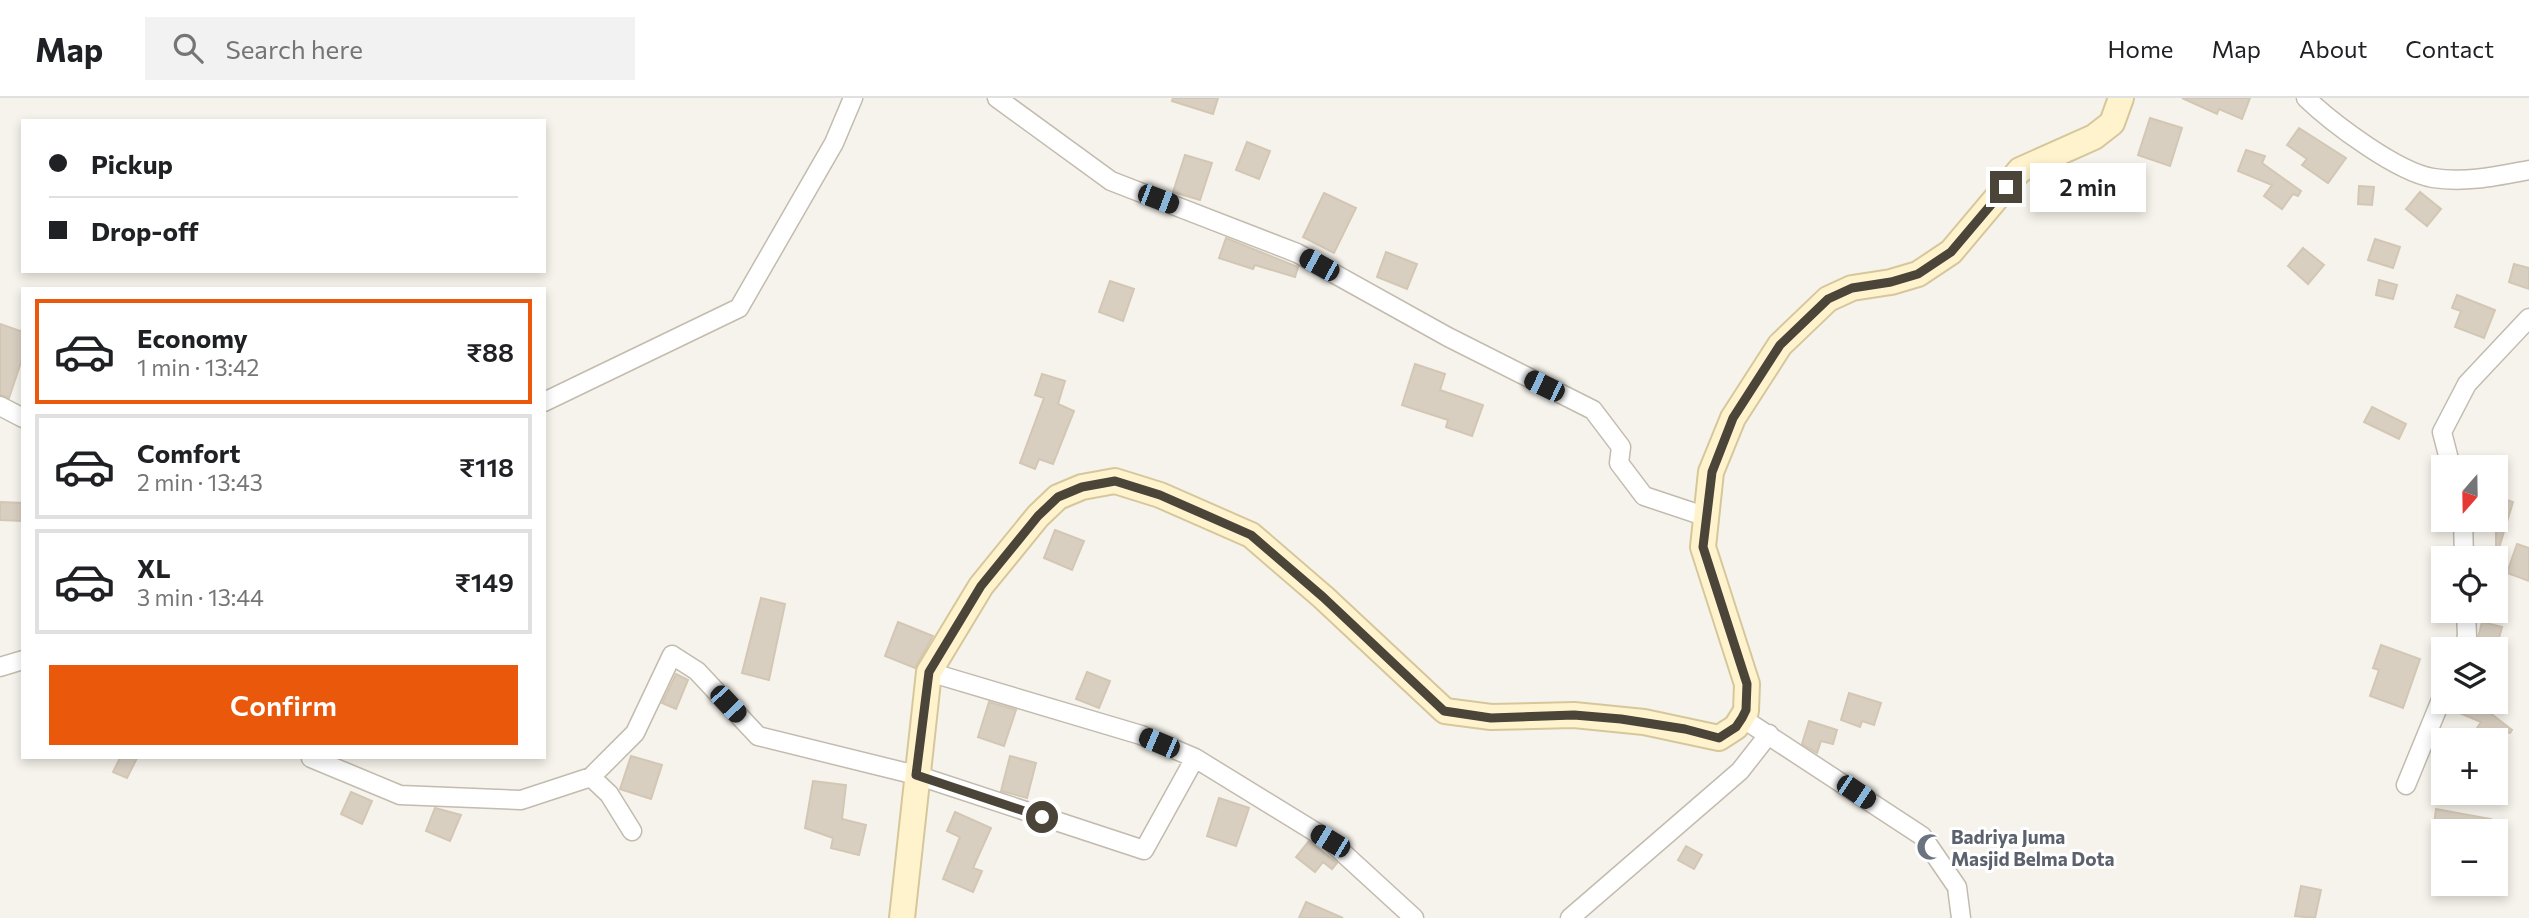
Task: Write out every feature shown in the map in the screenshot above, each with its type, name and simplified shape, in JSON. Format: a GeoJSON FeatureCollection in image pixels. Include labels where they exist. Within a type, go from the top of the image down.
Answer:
{"type":"FeatureCollection","features":[{"type":"Feature","properties":{"kind":"main road"},"geometry":{"type":"LineString","coordinates":[[902,918],[929,672],[981,586],[1038,516],[1058,497],[1082,487],[1115,481],[1160,495],[1251,535],[1323,597],[1444,711],[1491,718],[1574,715],[1621,719],[1685,729],[1719,738],[1736,727],[1746,710],[1747,684],[1703,547],[1704,516],[1712,472],[1733,418],[1780,345],[1828,299],[1852,288],[1891,282],[1918,274],[1951,252],[2020,170],[2094,137],[2112,124],[2121,98]]}},
{"type":"Feature","properties":{"kind":"street"},"geometry":{"type":"LineString","coordinates":[[546,401],[739,308],[834,143],[853,98]]}},
{"type":"Feature","properties":{"kind":"street"},"geometry":{"type":"LineString","coordinates":[[997,98],[1111,181],[1297,253],[1448,337],[1593,410],[1621,447],[1619,463],[1644,496],[1704,516]]}},
{"type":"Feature","properties":{"kind":"street"},"geometry":{"type":"LineString","coordinates":[[2306,98],[2361,142],[2431,177],[2482,180],[2529,170]]}},
{"type":"Feature","properties":{"kind":"street"},"geometry":{"type":"LineString","coordinates":[[2448,455],[2442,432],[2466,384],[2529,318]]}},
{"type":"Feature","properties":{"kind":"street"},"geometry":{"type":"LineString","coordinates":[[0,406],[21,417]]}},
{"type":"Feature","properties":{"kind":"street"},"geometry":{"type":"LineString","coordinates":[[313,759],[400,795],[521,800],[592,777],[635,733],[672,655],[697,671],[758,736],[916,775],[1144,850],[1195,758]]}},
{"type":"Feature","properties":{"kind":"street"},"geometry":{"type":"LineString","coordinates":[[0,667],[21,661]]}},
{"type":"Feature","properties":{"kind":"street"},"geometry":{"type":"LineString","coordinates":[[929,672],[1141,735],[1195,758],[1330,841],[1415,918]]}},
{"type":"Feature","properties":{"kind":"street"},"geometry":{"type":"LineString","coordinates":[[2406,785],[2435,714]]}},
{"type":"Feature","properties":{"kind":"street"},"geometry":{"type":"LineString","coordinates":[[1742,718],[1922,836],[1957,887],[1961,918]]}},
{"type":"Feature","properties":{"kind":"street"},"geometry":{"type":"LineString","coordinates":[[1570,918],[1740,771],[1769,734]]}},
{"type":"Feature","properties":{"kind":"street"},"geometry":{"type":"LineString","coordinates":[[592,777],[609,794],[632,831]]}},
{"type":"Feature","properties":{"kind":"building"},"geometry":{"type":"Polygon","coordinates":[[[1173,98],[1218,98],[1213,114],[1172,101],[1173,98]]]}},
{"type":"Feature","properties":{"kind":"building"},"geometry":{"type":"Polygon","coordinates":[[[2182,98],[2250,98],[2242,119],[2219,109],[2217,114],[2182,98]]]}},
{"type":"Feature","properties":{"kind":"building"},"geometry":{"type":"Polygon","coordinates":[[[2150,118],[2182,128],[2170,166],[2138,155],[2150,118]]]}},
{"type":"Feature","properties":{"kind":"building"},"geometry":{"type":"Polygon","coordinates":[[[2299,128],[2346,158],[2328,183],[2302,165],[2307,159],[2287,145],[2299,128]]]}},
{"type":"Feature","properties":{"kind":"building"},"geometry":{"type":"Polygon","coordinates":[[[1247,142],[1270,151],[1259,179],[1236,170],[1247,142]]]}},
{"type":"Feature","properties":{"kind":"building"},"geometry":{"type":"Polygon","coordinates":[[[2246,150],[2265,156],[2262,163],[2301,191],[2298,196],[2293,194],[2282,209],[2264,196],[2272,185],[2238,171],[2246,150]]]}},
{"type":"Feature","properties":{"kind":"building"},"geometry":{"type":"Polygon","coordinates":[[[1185,155],[1212,163],[1200,200],[1173,192],[1185,155]]]}},
{"type":"Feature","properties":{"kind":"building"},"geometry":{"type":"Polygon","coordinates":[[[2359,186],[2374,187],[2372,205],[2358,204],[2359,186]]]}},
{"type":"Feature","properties":{"kind":"building"},"geometry":{"type":"Polygon","coordinates":[[[2420,192],[2441,209],[2427,226],[2406,209],[2420,192]]]}},
{"type":"Feature","properties":{"kind":"building"},"geometry":{"type":"Polygon","coordinates":[[[1324,193],[1356,208],[1334,253],[1303,237],[1324,193]]]}},
{"type":"Feature","properties":{"kind":"building"},"geometry":{"type":"Polygon","coordinates":[[[1226,238],[1298,267],[1295,277],[1255,265],[1253,269],[1219,258],[1226,238]]]}},
{"type":"Feature","properties":{"kind":"building"},"geometry":{"type":"Polygon","coordinates":[[[2375,239],[2400,247],[2393,268],[2368,260],[2375,239]]]}},
{"type":"Feature","properties":{"kind":"building"},"geometry":{"type":"Polygon","coordinates":[[[2303,248],[2324,265],[2308,284],[2288,266],[2303,248]]]}},
{"type":"Feature","properties":{"kind":"building"},"geometry":{"type":"Polygon","coordinates":[[[1386,252],[1417,264],[1407,289],[1377,277],[1386,252]]]}},
{"type":"Feature","properties":{"kind":"building"},"geometry":{"type":"Polygon","coordinates":[[[2514,264],[2529,268],[2529,289],[2509,282],[2514,264]]]}},
{"type":"Feature","properties":{"kind":"building"},"geometry":{"type":"Polygon","coordinates":[[[2379,280],[2397,285],[2393,299],[2376,295],[2379,280]]]}},
{"type":"Feature","properties":{"kind":"building"},"geometry":{"type":"Polygon","coordinates":[[[1110,281],[1134,289],[1123,321],[1099,312],[1110,281]]]}},
{"type":"Feature","properties":{"kind":"building"},"geometry":{"type":"Polygon","coordinates":[[[2457,295],[2495,310],[2484,338],[2455,327],[2461,311],[2452,308],[2457,295]]]}},
{"type":"Feature","properties":{"kind":"building"},"geometry":{"type":"Polygon","coordinates":[[[0,324],[21,331],[21,362],[9,398],[0,395],[0,324]]]}},
{"type":"Feature","properties":{"kind":"building"},"geometry":{"type":"Polygon","coordinates":[[[1415,364],[1445,374],[1440,390],[1483,405],[1472,436],[1446,427],[1448,420],[1402,405],[1415,364]]]}},
{"type":"Feature","properties":{"kind":"building"},"geometry":{"type":"Polygon","coordinates":[[[1042,374],[1065,381],[1058,404],[1074,411],[1053,464],[1039,459],[1035,469],[1020,463],[1044,398],[1035,395],[1042,374]]]}},
{"type":"Feature","properties":{"kind":"building"},"geometry":{"type":"Polygon","coordinates":[[[2372,407],[2406,424],[2399,439],[2364,422],[2372,407]]]}},
{"type":"Feature","properties":{"kind":"building"},"geometry":{"type":"Polygon","coordinates":[[[2508,500],[2513,502],[2508,518],[2508,500]]]}},
{"type":"Feature","properties":{"kind":"building"},"geometry":{"type":"Polygon","coordinates":[[[0,502],[21,503],[21,521],[0,520],[0,502]]]}},
{"type":"Feature","properties":{"kind":"building"},"geometry":{"type":"Polygon","coordinates":[[[1055,530],[1084,541],[1072,570],[1044,558],[1055,530]]]}},
{"type":"Feature","properties":{"kind":"building"},"geometry":{"type":"Polygon","coordinates":[[[2496,532],[2504,532],[2500,546],[2496,546],[2496,532]]]}},
{"type":"Feature","properties":{"kind":"building"},"geometry":{"type":"Polygon","coordinates":[[[2517,544],[2529,548],[2529,581],[2508,573],[2517,544]]]}},
{"type":"Feature","properties":{"kind":"building"},"geometry":{"type":"Polygon","coordinates":[[[761,598],[785,604],[769,680],[742,673],[761,598]]]}},
{"type":"Feature","properties":{"kind":"building"},"geometry":{"type":"Polygon","coordinates":[[[898,622],[933,636],[915,668],[885,656],[898,622]]]}},
{"type":"Feature","properties":{"kind":"building"},"geometry":{"type":"Polygon","coordinates":[[[2482,623],[2502,627],[2499,637],[2478,637],[2482,623]]]}},
{"type":"Feature","properties":{"kind":"building"},"geometry":{"type":"Polygon","coordinates":[[[2381,645],[2420,659],[2403,708],[2370,696],[2379,670],[2373,668],[2381,645]]]}},
{"type":"Feature","properties":{"kind":"building"},"geometry":{"type":"Polygon","coordinates":[[[1087,672],[1110,681],[1099,708],[1076,699],[1087,672]]]}},
{"type":"Feature","properties":{"kind":"building"},"geometry":{"type":"Polygon","coordinates":[[[676,674],[688,680],[676,709],[662,703],[676,674]]]}},
{"type":"Feature","properties":{"kind":"building"},"geometry":{"type":"Polygon","coordinates":[[[1849,693],[1881,703],[1874,725],[1862,721],[1860,727],[1841,720],[1849,693]]]}},
{"type":"Feature","properties":{"kind":"building"},"geometry":{"type":"Polygon","coordinates":[[[989,702],[1016,710],[1004,746],[978,737],[989,702]]]}},
{"type":"Feature","properties":{"kind":"building"},"geometry":{"type":"Polygon","coordinates":[[[2462,714],[2491,714],[2512,730],[2510,733],[2508,728],[2477,728],[2481,722],[2462,714]]]}},
{"type":"Feature","properties":{"kind":"building"},"geometry":{"type":"Polygon","coordinates":[[[1809,721],[1837,730],[1833,744],[1821,741],[1817,753],[1802,744],[1809,721]]]}},
{"type":"Feature","properties":{"kind":"building"},"geometry":{"type":"Polygon","coordinates":[[[631,756],[662,765],[651,799],[620,789],[631,756]]]}},
{"type":"Feature","properties":{"kind":"building"},"geometry":{"type":"Polygon","coordinates":[[[1010,756],[1036,763],[1027,798],[1001,791],[1010,756]]]}},
{"type":"Feature","properties":{"kind":"building"},"geometry":{"type":"Polygon","coordinates":[[[120,759],[136,759],[127,778],[113,772],[120,759]]]}},
{"type":"Feature","properties":{"kind":"building"},"geometry":{"type":"Polygon","coordinates":[[[813,781],[846,785],[842,819],[866,825],[859,855],[831,848],[833,838],[805,828],[813,781]]]}},
{"type":"Feature","properties":{"kind":"building"},"geometry":{"type":"Polygon","coordinates":[[[351,792],[372,801],[362,824],[341,814],[351,792]]]}},
{"type":"Feature","properties":{"kind":"building"},"geometry":{"type":"Polygon","coordinates":[[[1219,798],[1249,808],[1236,846],[1207,836],[1219,798]]]}},
{"type":"Feature","properties":{"kind":"building"},"geometry":{"type":"Polygon","coordinates":[[[435,808],[461,815],[450,841],[426,831],[435,808]]]}},
{"type":"Feature","properties":{"kind":"building"},"geometry":{"type":"Polygon","coordinates":[[[2436,809],[2491,819],[2435,819],[2436,809]]]}},
{"type":"Feature","properties":{"kind":"building"},"geometry":{"type":"Polygon","coordinates":[[[955,812],[991,828],[973,868],[982,871],[973,892],[943,879],[960,837],[947,831],[955,812]]]}},
{"type":"Feature","properties":{"kind":"building"},"geometry":{"type":"Polygon","coordinates":[[[1309,841],[1337,863],[1332,869],[1323,862],[1315,872],[1296,857],[1309,841]]]}},
{"type":"Feature","properties":{"kind":"building"},"geometry":{"type":"Polygon","coordinates":[[[1686,846],[1702,855],[1694,869],[1678,860],[1686,846]]]}},
{"type":"Feature","properties":{"kind":"building"},"geometry":{"type":"Polygon","coordinates":[[[2301,886],[2321,890],[2315,918],[2295,916],[2301,886]]]}},
{"type":"Feature","properties":{"kind":"building"},"geometry":{"type":"Polygon","coordinates":[[[1306,902],[1343,918],[1299,918],[1306,902]]]}},
{"type":"Feature","properties":{"kind":"place","name":"Badriya Juma Masjid Belma Dota"},"geometry":{"type":"Point","coordinates":[1930,847]}},
{"type":"Feature","properties":{"kind":"route"},"geometry":{"type":"LineString","coordinates":[[1042,817],[916,775],[929,672],[981,586],[1038,516],[1058,497],[1082,487],[1115,481],[1160,495],[1251,535],[1323,597],[1444,711],[1491,718],[1574,715],[1621,719],[1685,729],[1719,738],[1736,727],[1746,710],[1747,684],[1730,638],[1703,547],[1704,516],[1712,472],[1733,418],[1780,345],[1828,299],[1852,288],[1891,282],[1918,274],[1951,252],[2006,187]]}}]}
